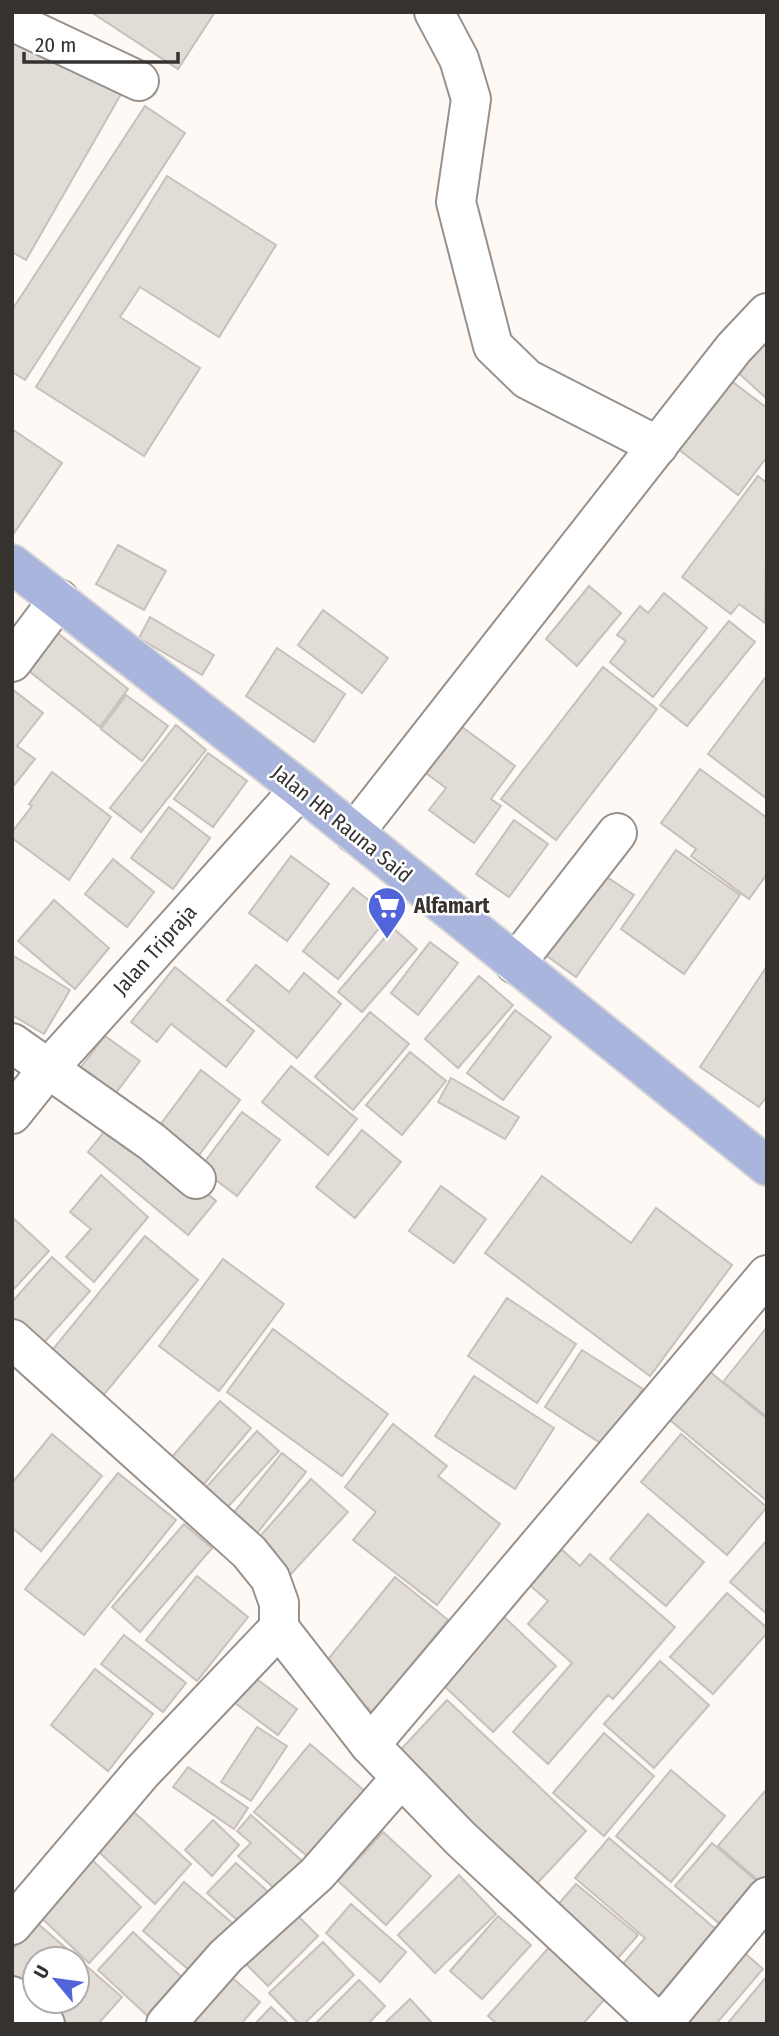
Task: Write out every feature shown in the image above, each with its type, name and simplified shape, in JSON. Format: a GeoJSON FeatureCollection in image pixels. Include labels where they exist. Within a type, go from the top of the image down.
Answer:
{"type":"FeatureCollection","features":[{"type":"Feature","properties":{"kind":"main road","name":"Jalan HR Rauna Said"},"geometry":{"type":"LineString","coordinates":[[12,564],[300,789],[767,1166]]}},
{"type":"Feature","properties":{"kind":"street"},"geometry":{"type":"LineString","coordinates":[[434,12],[458,59],[471,99],[456,202],[494,346],[527,379],[658,446]]}},
{"type":"Feature","properties":{"kind":"street"},"geometry":{"type":"LineString","coordinates":[[12,22],[139,81]]}},
{"type":"Feature","properties":{"kind":"street"},"geometry":{"type":"LineString","coordinates":[[354,833],[734,348],[767,313]]}},
{"type":"Feature","properties":{"kind":"street"},"geometry":{"type":"LineString","coordinates":[[12,662],[59,599]]}},
{"type":"Feature","properties":{"kind":"street","name":"Jalan Tripraja"},"geometry":{"type":"LineString","coordinates":[[12,1114],[48,1069],[300,789]]}},
{"type":"Feature","properties":{"kind":"street"},"geometry":{"type":"LineString","coordinates":[[515,964],[617,833]]}},
{"type":"Feature","properties":{"kind":"street"},"geometry":{"type":"LineString","coordinates":[[12,1043],[152,1142],[196,1179]]}},
{"type":"Feature","properties":{"kind":"street"},"geometry":{"type":"LineString","coordinates":[[370,1745],[767,1275]]}},
{"type":"Feature","properties":{"kind":"street"},"geometry":{"type":"LineString","coordinates":[[12,1339],[249,1552],[270,1578],[279,1603],[279,1628],[370,1745],[460,1838],[660,2024],[767,1897]]}},
{"type":"Feature","properties":{"kind":"street"},"geometry":{"type":"LineString","coordinates":[[12,1925],[142,1772],[279,1628]]}},
{"type":"Feature","properties":{"kind":"street"},"geometry":{"type":"LineString","coordinates":[[166,2024],[226,1956],[317,1874],[401,1778]]}},
{"type":"Feature","properties":{"kind":"street"},"geometry":{"type":"LineString","coordinates":[[12,1996],[45,2024]]}},
{"type":"Feature","properties":{"kind":"building"},"geometry":{"type":"Polygon","coordinates":[[[91,12],[215,12],[178,69],[91,12]]]}},
{"type":"Feature","properties":{"kind":"building"},"geometry":{"type":"Polygon","coordinates":[[[12,35],[124,89],[26,260],[12,252],[12,35]]]}},
{"type":"Feature","properties":{"kind":"building"},"geometry":{"type":"Polygon","coordinates":[[[145,106],[185,133],[25,380],[12,372],[12,310],[145,106]]]}},
{"type":"Feature","properties":{"kind":"building"},"geometry":{"type":"Polygon","coordinates":[[[167,176],[276,245],[219,337],[140,287],[120,317],[200,368],[144,456],[36,387],[167,176]]]}},
{"type":"Feature","properties":{"kind":"building"},"geometry":{"type":"Polygon","coordinates":[[[767,338],[767,399],[733,368],[767,338]]]}},
{"type":"Feature","properties":{"kind":"building"},"geometry":{"type":"Polygon","coordinates":[[[725,376],[767,408],[767,457],[738,495],[673,445],[725,376]]]}},
{"type":"Feature","properties":{"kind":"building"},"geometry":{"type":"Polygon","coordinates":[[[12,429],[62,463],[12,536],[12,429]]]}},
{"type":"Feature","properties":{"kind":"building"},"geometry":{"type":"Polygon","coordinates":[[[758,476],[767,483],[765,623],[739,604],[731,614],[682,577],[758,476]]]}},
{"type":"Feature","properties":{"kind":"building"},"geometry":{"type":"Polygon","coordinates":[[[118,545],[166,571],[144,610],[96,584],[118,545]]]}},
{"type":"Feature","properties":{"kind":"building"},"geometry":{"type":"Polygon","coordinates":[[[589,586],[621,613],[577,666],[546,639],[589,586]]]}},
{"type":"Feature","properties":{"kind":"building"},"geometry":{"type":"Polygon","coordinates":[[[664,593],[707,628],[653,697],[610,662],[626,641],[617,635],[640,606],[648,613],[664,593]]]}},
{"type":"Feature","properties":{"kind":"building"},"geometry":{"type":"Polygon","coordinates":[[[323,610],[388,658],[362,693],[298,645],[323,610]]]}},
{"type":"Feature","properties":{"kind":"building"},"geometry":{"type":"Polygon","coordinates":[[[150,617],[214,655],[202,675],[139,638],[150,617]]]}},
{"type":"Feature","properties":{"kind":"building"},"geometry":{"type":"Polygon","coordinates":[[[729,621],[755,642],[687,726],[660,705],[729,621]]]}},
{"type":"Feature","properties":{"kind":"building"},"geometry":{"type":"Polygon","coordinates":[[[45,623],[128,689],[100,727],[15,660],[45,623]]]}},
{"type":"Feature","properties":{"kind":"building"},"geometry":{"type":"Polygon","coordinates":[[[277,648],[345,694],[314,742],[246,696],[277,648]]]}},
{"type":"Feature","properties":{"kind":"building"},"geometry":{"type":"Polygon","coordinates":[[[603,667],[657,709],[556,840],[501,799],[603,667]]]}},
{"type":"Feature","properties":{"kind":"building"},"geometry":{"type":"Polygon","coordinates":[[[765,678],[767,679],[767,799],[708,754],[765,678]]]}},
{"type":"Feature","properties":{"kind":"building"},"geometry":{"type":"Polygon","coordinates":[[[12,689],[43,713],[17,746],[35,759],[12,788],[12,689]]]}},
{"type":"Feature","properties":{"kind":"building"},"geometry":{"type":"Polygon","coordinates":[[[126,695],[168,726],[142,761],[101,729],[126,695]]]}},
{"type":"Feature","properties":{"kind":"building"},"geometry":{"type":"Polygon","coordinates":[[[458,724],[515,766],[491,799],[501,806],[474,843],[429,810],[446,788],[423,771],[458,724]]]}},
{"type":"Feature","properties":{"kind":"building"},"geometry":{"type":"Polygon","coordinates":[[[176,725],[206,750],[141,832],[110,808],[176,725]]]}},
{"type":"Feature","properties":{"kind":"building"},"geometry":{"type":"Polygon","coordinates":[[[208,753],[247,781],[213,827],[174,799],[208,753]]]}},
{"type":"Feature","properties":{"kind":"building"},"geometry":{"type":"Polygon","coordinates":[[[700,769],[767,818],[767,874],[749,899],[691,856],[696,849],[661,823],[700,769]]]}},
{"type":"Feature","properties":{"kind":"building"},"geometry":{"type":"Polygon","coordinates":[[[52,772],[111,817],[69,880],[12,838],[12,832],[32,806],[29,804],[52,772]]]}},
{"type":"Feature","properties":{"kind":"building"},"geometry":{"type":"Polygon","coordinates":[[[169,807],[210,838],[173,889],[131,858],[169,807]]]}},
{"type":"Feature","properties":{"kind":"building"},"geometry":{"type":"Polygon","coordinates":[[[514,820],[548,844],[509,897],[476,874],[514,820]]]}},
{"type":"Feature","properties":{"kind":"building"},"geometry":{"type":"Polygon","coordinates":[[[676,850],[740,895],[684,974],[621,929],[676,850]]]}},
{"type":"Feature","properties":{"kind":"building"},"geometry":{"type":"Polygon","coordinates":[[[291,856],[329,884],[287,941],[249,913],[291,856]]]}},
{"type":"Feature","properties":{"kind":"building"},"geometry":{"type":"Polygon","coordinates":[[[113,859],[154,892],[127,927],[85,894],[113,859]]]}},
{"type":"Feature","properties":{"kind":"building"},"geometry":{"type":"Polygon","coordinates":[[[598,871],[634,895],[576,977],[540,951],[598,871]]]}},
{"type":"Feature","properties":{"kind":"building"},"geometry":{"type":"Polygon","coordinates":[[[353,888],[389,916],[338,979],[303,951],[353,888]]]}},
{"type":"Feature","properties":{"kind":"building"},"geometry":{"type":"Polygon","coordinates":[[[54,900],[109,948],[75,989],[18,941],[54,900]]]}},
{"type":"Feature","properties":{"kind":"building"},"geometry":{"type":"Polygon","coordinates":[[[393,928],[417,949],[362,1012],[338,992],[393,928]]]}},
{"type":"Feature","properties":{"kind":"building"},"geometry":{"type":"Polygon","coordinates":[[[430,942],[458,963],[418,1015],[391,993],[430,942]]]}},
{"type":"Feature","properties":{"kind":"building"},"geometry":{"type":"Polygon","coordinates":[[[12,955],[70,990],[44,1034],[12,1015],[12,955]]]}},
{"type":"Feature","properties":{"kind":"building"},"geometry":{"type":"Polygon","coordinates":[[[256,965],[289,992],[304,973],[341,1004],[297,1058],[227,1000],[256,965]]]}},
{"type":"Feature","properties":{"kind":"building"},"geometry":{"type":"Polygon","coordinates":[[[767,966],[767,1096],[759,1107],[700,1067],[767,966]]]}},
{"type":"Feature","properties":{"kind":"building"},"geometry":{"type":"Polygon","coordinates":[[[175,967],[254,1031],[226,1067],[171,1024],[157,1042],[131,1022],[175,967]]]}},
{"type":"Feature","properties":{"kind":"building"},"geometry":{"type":"Polygon","coordinates":[[[479,976],[513,1005],[458,1068],[425,1039],[479,976]]]}},
{"type":"Feature","properties":{"kind":"building"},"geometry":{"type":"Polygon","coordinates":[[[515,1010],[551,1037],[503,1100],[467,1073],[515,1010]]]}},
{"type":"Feature","properties":{"kind":"building"},"geometry":{"type":"Polygon","coordinates":[[[370,1012],[409,1044],[353,1110],[315,1077],[370,1012]]]}},
{"type":"Feature","properties":{"kind":"building"},"geometry":{"type":"Polygon","coordinates":[[[105,1036],[140,1061],[109,1102],[74,1076],[105,1036]]]}},
{"type":"Feature","properties":{"kind":"building"},"geometry":{"type":"Polygon","coordinates":[[[410,1052],[446,1081],[402,1135],[366,1105],[410,1052]]]}},
{"type":"Feature","properties":{"kind":"building"},"geometry":{"type":"Polygon","coordinates":[[[291,1066],[357,1119],[328,1155],[262,1102],[291,1066]]]}},
{"type":"Feature","properties":{"kind":"building"},"geometry":{"type":"Polygon","coordinates":[[[201,1070],[240,1100],[193,1163],[154,1133],[201,1070]]]}},
{"type":"Feature","properties":{"kind":"building"},"geometry":{"type":"Polygon","coordinates":[[[451,1078],[519,1117],[505,1139],[438,1102],[451,1078]]]}},
{"type":"Feature","properties":{"kind":"building"},"geometry":{"type":"Polygon","coordinates":[[[242,1112],[280,1140],[237,1196],[200,1168],[242,1112]]]}},
{"type":"Feature","properties":{"kind":"building"},"geometry":{"type":"Polygon","coordinates":[[[115,1118],[216,1201],[188,1235],[88,1152],[115,1118]]]}},
{"type":"Feature","properties":{"kind":"building"},"geometry":{"type":"Polygon","coordinates":[[[362,1130],[401,1162],[355,1218],[316,1187],[362,1130]]]}},
{"type":"Feature","properties":{"kind":"building"},"geometry":{"type":"Polygon","coordinates":[[[101,1175],[148,1217],[94,1282],[66,1257],[91,1229],[70,1212],[101,1175]]]}},
{"type":"Feature","properties":{"kind":"building"},"geometry":{"type":"Polygon","coordinates":[[[542,1176],[631,1243],[656,1208],[732,1265],[650,1376],[485,1253],[542,1176]]]}},
{"type":"Feature","properties":{"kind":"building"},"geometry":{"type":"Polygon","coordinates":[[[441,1186],[486,1219],[454,1263],[409,1231],[441,1186]]]}},
{"type":"Feature","properties":{"kind":"building"},"geometry":{"type":"Polygon","coordinates":[[[12,1217],[49,1251],[12,1291],[12,1217]]]}},
{"type":"Feature","properties":{"kind":"building"},"geometry":{"type":"Polygon","coordinates":[[[145,1236],[198,1280],[97,1403],[45,1359],[145,1236]]]}},
{"type":"Feature","properties":{"kind":"building"},"geometry":{"type":"Polygon","coordinates":[[[52,1257],[90,1291],[33,1355],[12,1336],[12,1302],[52,1257]]]}},
{"type":"Feature","properties":{"kind":"building"},"geometry":{"type":"Polygon","coordinates":[[[223,1259],[284,1304],[219,1391],[159,1346],[223,1259]]]}},
{"type":"Feature","properties":{"kind":"building"},"geometry":{"type":"Polygon","coordinates":[[[507,1298],[576,1344],[537,1403],[468,1356],[507,1298]]]}},
{"type":"Feature","properties":{"kind":"building"},"geometry":{"type":"Polygon","coordinates":[[[767,1327],[767,1417],[723,1382],[767,1327]]]}},
{"type":"Feature","properties":{"kind":"building"},"geometry":{"type":"Polygon","coordinates":[[[273,1329],[388,1414],[342,1476],[227,1392],[273,1329]]]}},
{"type":"Feature","properties":{"kind":"building"},"geometry":{"type":"Polygon","coordinates":[[[582,1350],[643,1389],[605,1446],[545,1407],[582,1350]]]}},
{"type":"Feature","properties":{"kind":"building"},"geometry":{"type":"Polygon","coordinates":[[[703,1366],[767,1419],[767,1501],[664,1415],[703,1366]]]}},
{"type":"Feature","properties":{"kind":"building"},"geometry":{"type":"Polygon","coordinates":[[[474,1376],[554,1428],[515,1489],[435,1436],[474,1376]]]}},
{"type":"Feature","properties":{"kind":"building"},"geometry":{"type":"Polygon","coordinates":[[[220,1401],[251,1428],[204,1484],[172,1457],[220,1401]]]}},
{"type":"Feature","properties":{"kind":"building"},"geometry":{"type":"Polygon","coordinates":[[[393,1424],[447,1466],[438,1476],[500,1524],[437,1605],[353,1540],[376,1512],[345,1487],[393,1424]]]}},
{"type":"Feature","properties":{"kind":"building"},"geometry":{"type":"Polygon","coordinates":[[[257,1431],[279,1451],[224,1511],[203,1491],[257,1431]]]}},
{"type":"Feature","properties":{"kind":"building"},"geometry":{"type":"Polygon","coordinates":[[[52,1434],[102,1476],[41,1551],[12,1528],[12,1483],[52,1434]]]}},
{"type":"Feature","properties":{"kind":"building"},"geometry":{"type":"Polygon","coordinates":[[[681,1434],[767,1507],[727,1555],[641,1482],[681,1434]]]}},
{"type":"Feature","properties":{"kind":"building"},"geometry":{"type":"Polygon","coordinates":[[[282,1453],[306,1472],[254,1537],[230,1517],[282,1453]]]}},
{"type":"Feature","properties":{"kind":"building"},"geometry":{"type":"Polygon","coordinates":[[[118,1473],[176,1520],[84,1635],[25,1589],[118,1473]]]}},
{"type":"Feature","properties":{"kind":"building"},"geometry":{"type":"Polygon","coordinates":[[[311,1479],[348,1512],[289,1576],[253,1544],[311,1479]]]}},
{"type":"Feature","properties":{"kind":"building"},"geometry":{"type":"Polygon","coordinates":[[[648,1514],[704,1562],[666,1606],[610,1559],[648,1514]]]}},
{"type":"Feature","properties":{"kind":"building"},"geometry":{"type":"Polygon","coordinates":[[[184,1524],[212,1548],[140,1632],[112,1607],[184,1524]]]}},
{"type":"Feature","properties":{"kind":"building"},"geometry":{"type":"Polygon","coordinates":[[[767,1540],[767,1614],[730,1582],[767,1540]]]}},
{"type":"Feature","properties":{"kind":"building"},"geometry":{"type":"Polygon","coordinates":[[[558,1546],[580,1566],[590,1554],[675,1627],[613,1699],[608,1695],[548,1764],[513,1732],[572,1663],[528,1624],[548,1601],[526,1582],[558,1546]]]}},
{"type":"Feature","properties":{"kind":"building"},"geometry":{"type":"Polygon","coordinates":[[[197,1576],[248,1617],[197,1681],[146,1640],[197,1576]]]}},
{"type":"Feature","properties":{"kind":"building"},"geometry":{"type":"Polygon","coordinates":[[[395,1577],[448,1620],[373,1712],[320,1669],[395,1577]]]}},
{"type":"Feature","properties":{"kind":"building"},"geometry":{"type":"Polygon","coordinates":[[[727,1593],[767,1628],[767,1633],[713,1694],[670,1657],[727,1593]]]}},
{"type":"Feature","properties":{"kind":"building"},"geometry":{"type":"Polygon","coordinates":[[[502,1615],[556,1666],[493,1732],[440,1682],[502,1615]]]}},
{"type":"Feature","properties":{"kind":"building"},"geometry":{"type":"Polygon","coordinates":[[[124,1635],[186,1683],[163,1712],[101,1664],[124,1635]]]}},
{"type":"Feature","properties":{"kind":"building"},"geometry":{"type":"Polygon","coordinates":[[[660,1661],[709,1705],[654,1768],[604,1724],[660,1661]]]}},
{"type":"Feature","properties":{"kind":"building"},"geometry":{"type":"Polygon","coordinates":[[[95,1669],[153,1714],[108,1771],[51,1725],[95,1669]]]}},
{"type":"Feature","properties":{"kind":"building"},"geometry":{"type":"Polygon","coordinates":[[[254,1677],[297,1709],[278,1735],[235,1703],[254,1677]]]}},
{"type":"Feature","properties":{"kind":"building"},"geometry":{"type":"Polygon","coordinates":[[[447,1700],[586,1831],[532,1889],[393,1758],[447,1700]]]}},
{"type":"Feature","properties":{"kind":"building"},"geometry":{"type":"Polygon","coordinates":[[[257,1727],[287,1746],[251,1801],[221,1782],[257,1727]]]}},
{"type":"Feature","properties":{"kind":"building"},"geometry":{"type":"Polygon","coordinates":[[[604,1733],[654,1776],[604,1836],[553,1793],[604,1733]]]}},
{"type":"Feature","properties":{"kind":"building"},"geometry":{"type":"Polygon","coordinates":[[[310,1744],[373,1798],[318,1865],[254,1812],[310,1744]]]}},
{"type":"Feature","properties":{"kind":"building"},"geometry":{"type":"Polygon","coordinates":[[[188,1767],[248,1808],[234,1829],[173,1787],[188,1767]]]}},
{"type":"Feature","properties":{"kind":"building"},"geometry":{"type":"Polygon","coordinates":[[[671,1770],[725,1816],[671,1882],[616,1836],[671,1770]]]}},
{"type":"Feature","properties":{"kind":"building"},"geometry":{"type":"Polygon","coordinates":[[[767,1791],[767,1888],[718,1846],[767,1791]]]}},
{"type":"Feature","properties":{"kind":"building"},"geometry":{"type":"Polygon","coordinates":[[[123,1802],[191,1864],[155,1904],[87,1841],[123,1802]]]}},
{"type":"Feature","properties":{"kind":"building"},"geometry":{"type":"Polygon","coordinates":[[[251,1815],[310,1868],[284,1897],[238,1856],[251,1843],[237,1831],[251,1815]]]}},
{"type":"Feature","properties":{"kind":"building"},"geometry":{"type":"Polygon","coordinates":[[[213,1820],[239,1845],[212,1876],[185,1850],[213,1820]]]}},
{"type":"Feature","properties":{"kind":"building"},"geometry":{"type":"Polygon","coordinates":[[[383,1832],[431,1876],[386,1925],[338,1881],[383,1832]]]}},
{"type":"Feature","properties":{"kind":"building"},"geometry":{"type":"Polygon","coordinates":[[[609,1838],[718,1931],[708,1943],[705,1941],[653,2003],[616,1972],[645,1938],[575,1878],[609,1838]]]}},
{"type":"Feature","properties":{"kind":"building"},"geometry":{"type":"Polygon","coordinates":[[[712,1843],[765,1888],[728,1931],[675,1886],[712,1843]]]}},
{"type":"Feature","properties":{"kind":"building"},"geometry":{"type":"Polygon","coordinates":[[[85,1853],[141,1907],[91,1961],[91,1945],[70,1945],[32,1909],[85,1853]]]}},
{"type":"Feature","properties":{"kind":"building"},"geometry":{"type":"Polygon","coordinates":[[[236,1863],[276,1899],[247,1929],[207,1893],[236,1863]]]}},
{"type":"Feature","properties":{"kind":"building"},"geometry":{"type":"Polygon","coordinates":[[[459,1875],[496,1914],[435,1973],[398,1935],[459,1875]]]}},
{"type":"Feature","properties":{"kind":"building"},"geometry":{"type":"Polygon","coordinates":[[[184,1882],[243,1932],[202,1981],[143,1931],[184,1882]]]}},
{"type":"Feature","properties":{"kind":"building"},"geometry":{"type":"Polygon","coordinates":[[[576,1884],[638,1935],[617,1959],[555,1908],[576,1884]]]}},
{"type":"Feature","properties":{"kind":"building"},"geometry":{"type":"Polygon","coordinates":[[[286,1904],[318,1936],[268,1986],[236,1954],[286,1904]]]}},
{"type":"Feature","properties":{"kind":"building"},"geometry":{"type":"Polygon","coordinates":[[[351,1904],[406,1952],[380,1982],[326,1933],[351,1904]]]}},
{"type":"Feature","properties":{"kind":"building"},"geometry":{"type":"Polygon","coordinates":[[[498,1916],[531,1945],[482,1999],[450,1971],[498,1916]]]}},
{"type":"Feature","properties":{"kind":"building"},"geometry":{"type":"Polygon","coordinates":[[[36,1922],[62,1945],[21,1945],[21,1986],[12,1978],[12,1950],[36,1922]]]}},
{"type":"Feature","properties":{"kind":"building"},"geometry":{"type":"Polygon","coordinates":[[[133,1932],[187,1982],[152,2020],[98,1970],[133,1932]]]}},
{"type":"Feature","properties":{"kind":"building"},"geometry":{"type":"Polygon","coordinates":[[[323,1942],[354,1975],[304,2024],[299,2024],[269,1993],[323,1942]]]}},
{"type":"Feature","properties":{"kind":"building"},"geometry":{"type":"Polygon","coordinates":[[[552,1944],[609,1994],[583,2024],[497,2024],[488,2016],[552,1944]]]}},
{"type":"Feature","properties":{"kind":"building"},"geometry":{"type":"Polygon","coordinates":[[[739,1948],[763,1969],[716,2024],[688,2024],[680,2016],[739,1948]]]}},
{"type":"Feature","properties":{"kind":"building"},"geometry":{"type":"Polygon","coordinates":[[[220,1967],[260,2002],[241,2024],[199,2024],[182,2008],[220,1967]]]}},
{"type":"Feature","properties":{"kind":"building"},"geometry":{"type":"Polygon","coordinates":[[[91,1970],[122,1997],[98,2024],[65,2024],[55,2015],[91,2015],[91,1970]]]}},
{"type":"Feature","properties":{"kind":"building"},"geometry":{"type":"Polygon","coordinates":[[[767,1976],[767,2024],[727,2024],[767,1976]]]}},
{"type":"Feature","properties":{"kind":"building"},"geometry":{"type":"Polygon","coordinates":[[[359,1980],[385,2006],[368,2024],[315,2024],[359,1980]]]}},
{"type":"Feature","properties":{"kind":"building"},"geometry":{"type":"Polygon","coordinates":[[[410,1999],[433,2024],[384,2024],[410,1999]]]}},
{"type":"Feature","properties":{"kind":"building"},"geometry":{"type":"Polygon","coordinates":[[[271,2007],[289,2024],[255,2024],[271,2007]]]}},
{"type":"Feature","properties":{"kind":"place","name":"Alfamart"},"geometry":{"type":"Point","coordinates":[387,940]}}]}
